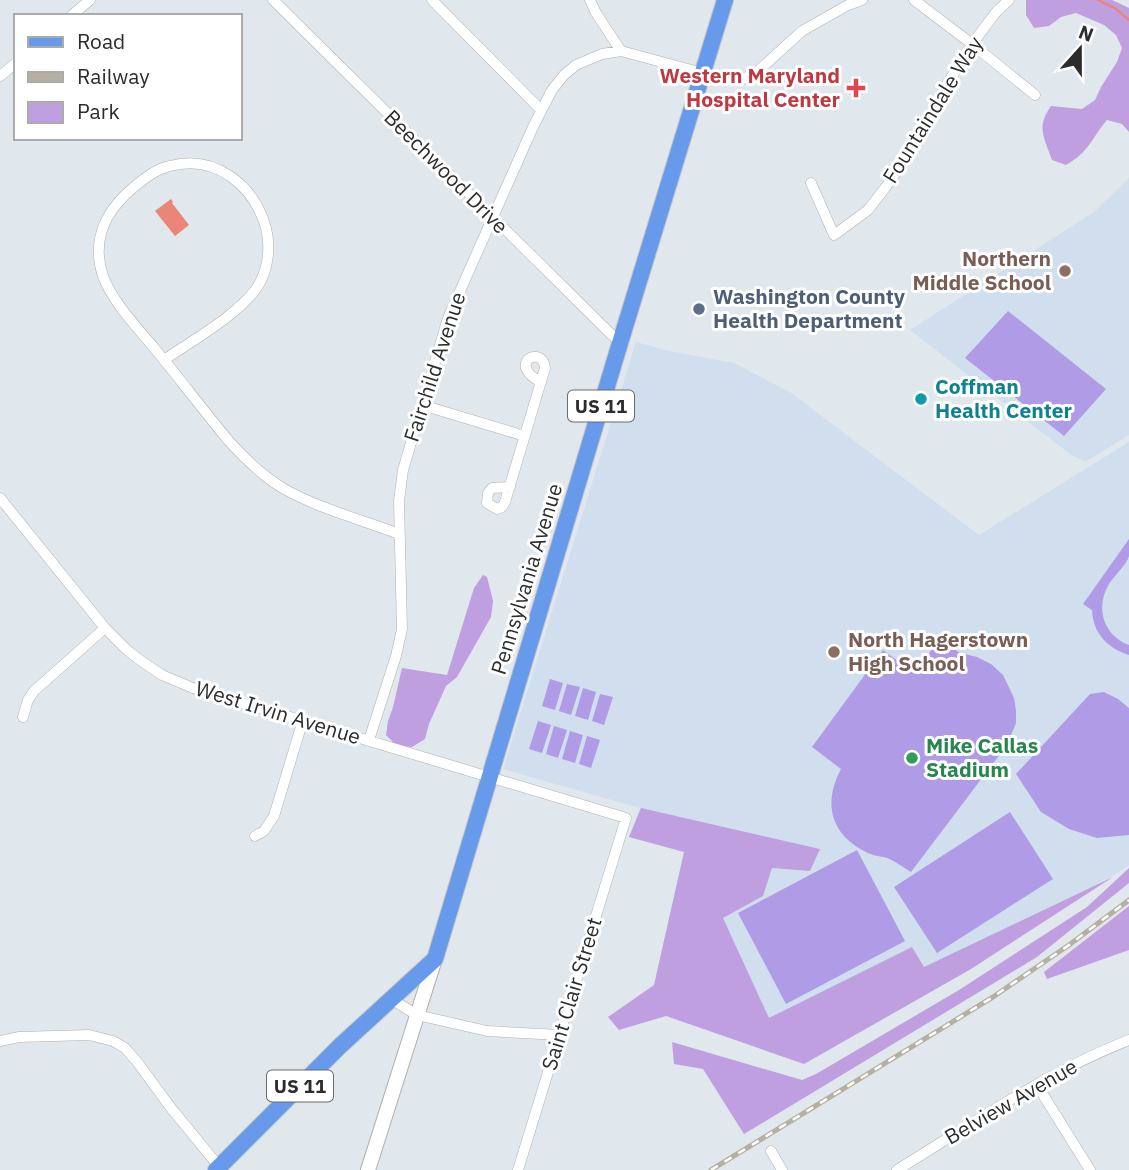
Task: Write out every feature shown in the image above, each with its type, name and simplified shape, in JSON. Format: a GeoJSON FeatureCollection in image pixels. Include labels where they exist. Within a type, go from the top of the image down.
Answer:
{"type":"FeatureCollection","features":[{"type":"Feature","properties":{"kind":"main road","name":"Pennsylvania Avenue"},"geometry":{"type":"LineString","coordinates":[[368,1170],[435,959],[726,0]]}},
{"type":"Feature","properties":{"kind":"main road","name":"US 11"},"geometry":{"type":"LineString","coordinates":[[219,1169],[340,1046],[435,959]]}},
{"type":"Feature","properties":{"kind":"street"},"geometry":{"type":"LineString","coordinates":[[73,14],[90,0]]}},
{"type":"Feature","properties":{"kind":"street","name":"Beechwood Drive"},"geometry":{"type":"LineString","coordinates":[[273,0],[620,343]]}},
{"type":"Feature","properties":{"kind":"street"},"geometry":{"type":"LineString","coordinates":[[432,0],[541,110]]}},
{"type":"Feature","properties":{"kind":"street"},"geometry":{"type":"LineString","coordinates":[[590,0],[621,51],[725,79],[743,79],[757,72],[802,31],[862,0]]}},
{"type":"Feature","properties":{"kind":"street"},"geometry":{"type":"LineString","coordinates":[[914,0],[1035,95]]}},
{"type":"Feature","properties":{"kind":"street","name":"Fountaindale Way"},"geometry":{"type":"LineString","coordinates":[[811,183],[834,236],[868,210],[925,131],[943,91],[972,44],[1009,0]]}},
{"type":"Feature","properties":{"kind":"street","name":"Fairchild Avenue"},"geometry":{"type":"LineString","coordinates":[[369,740],[402,629],[399,501],[402,477],[407,452],[448,318],[541,110],[558,82],[576,65],[602,54],[621,51]]}},
{"type":"Feature","properties":{"kind":"street"},"geometry":{"type":"LineString","coordinates":[[0,76],[14,65]]}},
{"type":"Feature","properties":{"kind":"street"},"geometry":{"type":"LineString","coordinates":[[164,360],[239,308],[258,286],[267,265],[267,233],[255,203],[241,184],[209,166],[181,163],[161,168],[123,196],[114,206],[102,231],[98,251],[104,277],[112,293],[164,360],[228,440],[260,472],[288,491],[399,534]]}},
{"type":"Feature","properties":{"kind":"street"},"geometry":{"type":"LineString","coordinates":[[510,487],[541,382]]}},
{"type":"Feature","properties":{"kind":"street"},"geometry":{"type":"LineString","coordinates":[[422,405],[525,436]]}},
{"type":"Feature","properties":{"kind":"street","name":"West Irvin Avenue"},"geometry":{"type":"LineString","coordinates":[[2,505],[105,628],[127,650],[162,675],[626,818]]}},
{"type":"Feature","properties":{"kind":"street"},"geometry":{"type":"LineString","coordinates":[[23,717],[27,701],[34,691],[105,628]]}},
{"type":"Feature","properties":{"kind":"street"},"geometry":{"type":"LineString","coordinates":[[255,836],[264,831],[274,816],[303,720]]}},
{"type":"Feature","properties":{"kind":"street","name":"Saint Clair Street"},"geometry":{"type":"LineString","coordinates":[[518,1170],[626,818]]}},
{"type":"Feature","properties":{"kind":"street"},"geometry":{"type":"LineString","coordinates":[[391,999],[417,1015],[487,1031],[560,1035]]}},
{"type":"Feature","properties":{"kind":"street"},"geometry":{"type":"LineString","coordinates":[[0,1041],[19,1037],[89,1035],[113,1041],[125,1048],[219,1169]]}},
{"type":"Feature","properties":{"kind":"street","name":"Belview Avenue"},"geometry":{"type":"LineString","coordinates":[[897,1170],[1079,1061],[1129,1040]]}},
{"type":"Feature","properties":{"kind":"street"},"geometry":{"type":"LineString","coordinates":[[1037,1085],[1090,1170]]}},
{"type":"Feature","properties":{"kind":"street"},"geometry":{"type":"LineString","coordinates":[[771,1151],[782,1170]]}},
{"type":"Feature","properties":{"kind":"shaded area","name":"Northern Middle School"},"geometry":{"type":"Polygon","coordinates":[[[1129,178],[1129,435],[1085,462],[1070,454],[910,330],[1094,212],[1129,178]]]}},
{"type":"Feature","properties":{"kind":"shaded area"},"geometry":{"type":"Polygon","coordinates":[[[171,199],[189,225],[175,236],[155,211],[171,199]]]}},
{"type":"Feature","properties":{"kind":"shaded area"},"geometry":{"type":"Polygon","coordinates":[[[1008,311],[1106,389],[1064,436],[965,358],[1008,311]]]}},
{"type":"Feature","properties":{"kind":"shaded area","name":"North Hagerstown High School"},"geometry":{"type":"Polygon","coordinates":[[[636,342],[734,363],[791,393],[979,535],[1129,442],[1129,865],[971,969],[804,1064],[654,985],[684,852],[629,837],[640,808],[503,769],[636,342]]]}},
{"type":"Feature","properties":{"kind":"shaded area"},"geometry":{"type":"Polygon","coordinates":[[[1129,539],[1129,556],[1109,584],[1102,611],[1113,634],[1129,645],[1129,655],[1108,644],[1095,626],[1092,610],[1083,604],[1129,539]]]}},
{"type":"Feature","properties":{"kind":"shaded area","name":"Mike Callas Stadium"},"geometry":{"type":"Polygon","coordinates":[[[940,639],[960,653],[991,664],[1003,675],[1014,698],[1016,723],[1007,745],[911,872],[890,859],[866,852],[844,836],[833,816],[832,805],[835,782],[841,769],[812,747],[883,650],[914,673],[940,639]]]}},
{"type":"Feature","properties":{"kind":"shaded area"},"geometry":{"type":"Polygon","coordinates":[[[550,679],[563,683],[555,710],[542,706],[550,679]]]}},
{"type":"Feature","properties":{"kind":"shaded area"},"geometry":{"type":"Polygon","coordinates":[[[567,684],[580,687],[571,715],[559,711],[567,684]]]}},
{"type":"Feature","properties":{"kind":"shaded area"},"geometry":{"type":"Polygon","coordinates":[[[583,688],[596,692],[588,720],[575,716],[583,688]]]}},
{"type":"Feature","properties":{"kind":"shaded area"},"geometry":{"type":"Polygon","coordinates":[[[1104,692],[1129,708],[1129,835],[1097,838],[1069,829],[1041,812],[1016,774],[1090,694],[1104,692]]]}},
{"type":"Feature","properties":{"kind":"shaded area"},"geometry":{"type":"Polygon","coordinates":[[[600,694],[613,697],[604,725],[592,721],[600,694]]]}},
{"type":"Feature","properties":{"kind":"shaded area"},"geometry":{"type":"Polygon","coordinates":[[[538,721],[551,725],[542,753],[529,749],[538,721]]]}},
{"type":"Feature","properties":{"kind":"shaded area"},"geometry":{"type":"Polygon","coordinates":[[[554,726],[567,730],[558,758],[546,754],[554,726]]]}},
{"type":"Feature","properties":{"kind":"shaded area"},"geometry":{"type":"Polygon","coordinates":[[[570,731],[583,735],[575,763],[562,759],[570,731]]]}},
{"type":"Feature","properties":{"kind":"shaded area"},"geometry":{"type":"Polygon","coordinates":[[[587,736],[600,740],[591,768],[579,764],[587,736]]]}},
{"type":"Feature","properties":{"kind":"shaded area"},"geometry":{"type":"Polygon","coordinates":[[[1010,812],[1053,879],[937,953],[894,887],[1010,812]]]}},
{"type":"Feature","properties":{"kind":"shaded area"},"geometry":{"type":"Polygon","coordinates":[[[857,850],[905,941],[786,1004],[738,913],[857,850]]]}},
{"type":"Feature","properties":{"kind":"green space"},"geometry":{"type":"Polygon","coordinates":[[[1026,0],[1112,0],[1129,8],[1129,132],[1122,124],[1107,120],[1085,150],[1066,165],[1052,160],[1043,132],[1046,113],[1051,106],[1082,109],[1095,100],[1122,48],[1116,35],[1104,25],[1076,13],[1061,17],[1049,26],[1034,28],[1026,15],[1026,0]]]}},
{"type":"Feature","properties":{"kind":"green space"},"geometry":{"type":"Polygon","coordinates":[[[483,575],[487,577],[493,601],[491,617],[457,677],[446,686],[425,739],[412,747],[397,746],[386,735],[402,668],[447,675],[474,588],[483,575]]]}},
{"type":"Feature","properties":{"kind":"green space"},"geometry":{"type":"Polygon","coordinates":[[[641,808],[820,849],[810,871],[772,868],[763,896],[723,918],[769,1018],[912,947],[924,967],[1113,877],[971,969],[804,1064],[666,1016],[619,1030],[608,1017],[654,985],[684,852],[629,837],[641,808]]]}},
{"type":"Feature","properties":{"kind":"green space"},"geometry":{"type":"Polygon","coordinates":[[[1129,868],[1129,883],[1037,957],[744,1134],[703,1069],[674,1064],[672,1042],[802,1080],[816,1074],[959,990],[1087,907],[1129,868]]]}},
{"type":"Feature","properties":{"kind":"green space"},"geometry":{"type":"Polygon","coordinates":[[[1129,906],[1129,950],[1047,979],[1044,972],[1129,906]]]}},
{"type":"Feature","properties":{"kind":"waterway"},"geometry":{"type":"LineString","coordinates":[[1098,0],[1116,9],[1129,20]]}},
{"type":"Feature","properties":{"kind":"railway"},"geometry":{"type":"LineString","coordinates":[[711,1170],[993,997],[1129,900]]}},
{"type":"Feature","properties":{"kind":"place","name":"Western Maryland Hospital Center"},"geometry":{"type":"Point","coordinates":[856,88]}},
{"type":"Feature","properties":{"kind":"place","name":"Northern Middle School"},"geometry":{"type":"Point","coordinates":[1065,271]}},
{"type":"Feature","properties":{"kind":"place","name":"Washington County Health Department"},"geometry":{"type":"Point","coordinates":[699,309]}},
{"type":"Feature","properties":{"kind":"place","name":"Coffman Health Center"},"geometry":{"type":"Point","coordinates":[921,399]}},
{"type":"Feature","properties":{"kind":"place","name":"North Hagerstown High School"},"geometry":{"type":"Point","coordinates":[834,652]}},
{"type":"Feature","properties":{"kind":"place","name":"Mike Callas Stadium"},"geometry":{"type":"Point","coordinates":[912,758]}}]}
